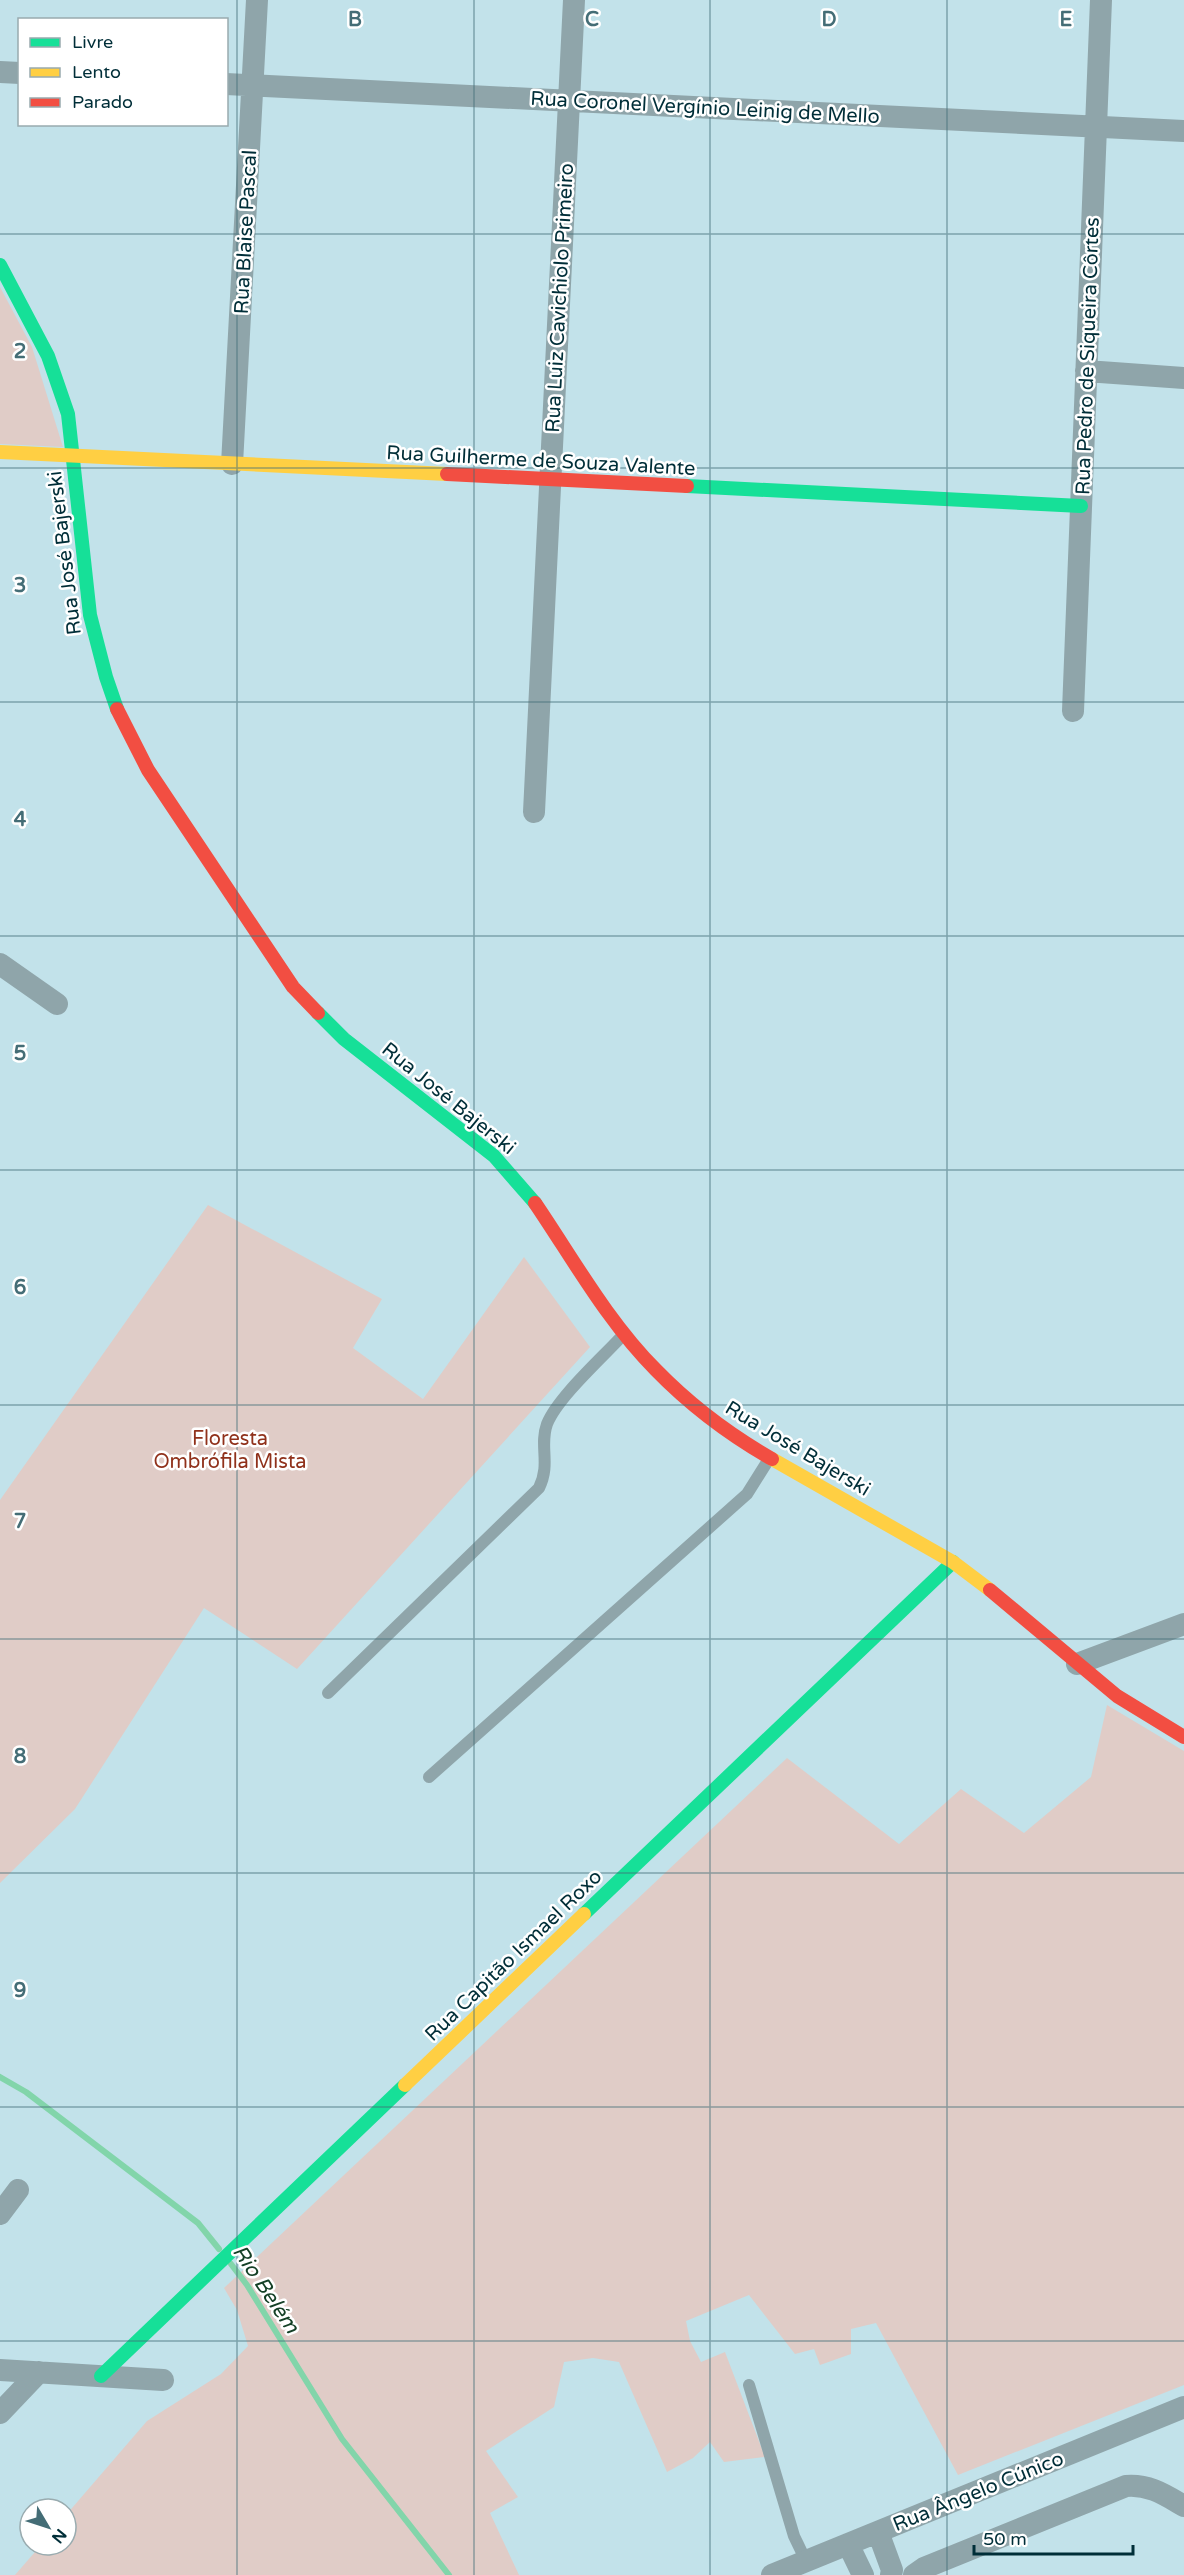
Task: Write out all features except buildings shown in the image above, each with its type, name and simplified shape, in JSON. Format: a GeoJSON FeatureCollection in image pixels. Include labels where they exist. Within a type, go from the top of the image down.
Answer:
{"type":"FeatureCollection","features":[{"type":"Feature","properties":{"kind":"street","name":"Rua Blaise Pascal"},"geometry":{"type":"LineString","coordinates":[[232,464],[257,0]]}},
{"type":"Feature","properties":{"kind":"street","name":"Rua Luiz Cavichiolo Primeiro"},"geometry":{"type":"LineString","coordinates":[[534,812],[574,0]]}},
{"type":"Feature","properties":{"kind":"street","name":"Rua Pedro de Siqueira Côrtes"},"geometry":{"type":"LineString","coordinates":[[1073,711],[1101,0]]}},
{"type":"Feature","properties":{"kind":"street"},"geometry":{"type":"LineString","coordinates":[[0,72],[18,73]]}},
{"type":"Feature","properties":{"kind":"street","name":"Rua Coronel Vergínio Leinig de Mello"},"geometry":{"type":"LineString","coordinates":[[228,84],[1184,131]]}},
{"type":"Feature","properties":{"kind":"street","name":"Rua José Bajerski"},"geometry":{"type":"LineString","coordinates":[[0,265],[41,344],[63,395],[72,436],[82,567],[95,645],[115,706],[131,741],[148,770],[293,987],[344,1039],[472,1136],[501,1163],[532,1199],[624,1334],[654,1370],[700,1411],[741,1441],[953,1562],[1001,1598],[1117,1696],[1184,1737]]}},
{"type":"Feature","properties":{"kind":"street"},"geometry":{"type":"LineString","coordinates":[[1086,371],[1184,378]]}},
{"type":"Feature","properties":{"kind":"street","name":"Rua Guilherme de Souza Valente"},"geometry":{"type":"LineString","coordinates":[[0,452],[1081,506]]}},
{"type":"Feature","properties":{"kind":"street"},"geometry":{"type":"LineString","coordinates":[[0,964],[57,1004]]}},
{"type":"Feature","properties":{"kind":"street","name":"Rua Capitão Ismael Roxo"},"geometry":{"type":"LineString","coordinates":[[101,2376],[953,1562]]}},
{"type":"Feature","properties":{"kind":"street"},"geometry":{"type":"LineString","coordinates":[[1077,1664],[1184,1624]]}},
{"type":"Feature","properties":{"kind":"street"},"geometry":{"type":"LineString","coordinates":[[0,2214],[18,2190]]}},
{"type":"Feature","properties":{"kind":"street"},"geometry":{"type":"LineString","coordinates":[[0,2370],[163,2380]]}},
{"type":"Feature","properties":{"kind":"street"},"geometry":{"type":"LineString","coordinates":[[0,2413],[39,2372]]}},
{"type":"Feature","properties":{"kind":"street","name":"Rua Ângelo Cúnico"},"geometry":{"type":"LineString","coordinates":[[772,2575],[1184,2407]]}},
{"type":"Feature","properties":{"kind":"street"},"geometry":{"type":"LineString","coordinates":[[914,2575],[924,2568],[1126,2486],[1138,2485],[1154,2489],[1184,2506]]}},
{"type":"Feature","properties":{"kind":"street"},"geometry":{"type":"LineString","coordinates":[[878,2532],[892,2570],[891,2575]]}},
{"type":"Feature","properties":{"kind":"street"},"geometry":{"type":"LineString","coordinates":[[848,2544],[863,2575]]}},
{"type":"Feature","properties":{"kind":"lane"},"geometry":{"type":"LineString","coordinates":[[328,1693],[528,1502],[539,1488],[546,1467],[544,1437],[547,1424],[572,1389],[624,1334]]}},
{"type":"Feature","properties":{"kind":"lane"},"geometry":{"type":"LineString","coordinates":[[429,1777],[747,1494],[770,1458]]}},
{"type":"Feature","properties":{"kind":"lane"},"geometry":{"type":"LineString","coordinates":[[749,2385],[794,2536],[806,2561]]}},
{"type":"Feature","properties":{"kind":"green space"},"geometry":{"type":"Polygon","coordinates":[[[0,287],[32,347],[63,447],[0,444],[0,287]]]}},
{"type":"Feature","properties":{"kind":"green space","name":"Floresta Ombrófila Mista"},"geometry":{"type":"Polygon","coordinates":[[[208,1205],[382,1299],[353,1348],[423,1399],[524,1257],[590,1347],[297,1669],[204,1608],[75,1809],[0,1883],[0,1500],[208,1205]]]}},
{"type":"Feature","properties":{"kind":"green space"},"geometry":{"type":"Polygon","coordinates":[[[1107,1705],[1184,1751],[1184,2385],[958,2475],[876,2323],[851,2329],[851,2354],[820,2365],[814,2349],[795,2354],[749,2295],[686,2321],[690,2341],[701,2362],[725,2352],[765,2457],[724,2462],[710,2442],[693,2458],[667,2472],[619,2362],[593,2358],[564,2362],[554,2407],[486,2451],[518,2497],[490,2513],[519,2575],[15,2575],[31,2557],[78,2557],[78,2501],[147,2421],[221,2374],[248,2346],[237,2310],[224,2288],[787,1758],[899,1844],[961,1789],[1024,1833],[1091,1777],[1107,1705]]]}},
{"type":"Feature","properties":{"kind":"waterway","name":"Rio Belém"},"geometry":{"type":"LineString","coordinates":[[0,2077],[26,2092],[198,2223],[219,2249]]}},
{"type":"Feature","properties":{"kind":"waterway","name":"Rio Belém"},"geometry":{"type":"LineString","coordinates":[[231,2264],[247,2285],[342,2439],[449,2575]]}},
{"type":"Feature","properties":{"kind":"traffic: fast"},"geometry":{"type":"LineString","coordinates":[[0,265],[48,356],[68,414],[90,615],[117,709]]}},
{"type":"Feature","properties":{"kind":"traffic: fast"},"geometry":{"type":"LineString","coordinates":[[687,486],[1081,506]]}},
{"type":"Feature","properties":{"kind":"traffic: fast"},"geometry":{"type":"LineString","coordinates":[[318,1013],[344,1039],[494,1156],[535,1203]]}},
{"type":"Feature","properties":{"kind":"traffic: fast"},"geometry":{"type":"LineString","coordinates":[[584,1914],[953,1562]]}},
{"type":"Feature","properties":{"kind":"traffic: fast"},"geometry":{"type":"LineString","coordinates":[[101,2376],[405,2085]]}},
{"type":"Feature","properties":{"kind":"traffic: slow"},"geometry":{"type":"LineString","coordinates":[[0,452],[447,474]]}},
{"type":"Feature","properties":{"kind":"traffic: slow"},"geometry":{"type":"LineString","coordinates":[[772,1459],[953,1562],[990,1590]]}},
{"type":"Feature","properties":{"kind":"traffic: slow"},"geometry":{"type":"LineString","coordinates":[[405,2085],[584,1914]]}},
{"type":"Feature","properties":{"kind":"traffic: jam"},"geometry":{"type":"LineString","coordinates":[[447,474],[687,486]]}},
{"type":"Feature","properties":{"kind":"traffic: jam"},"geometry":{"type":"LineString","coordinates":[[117,709],[148,770],[293,987],[318,1013]]}},
{"type":"Feature","properties":{"kind":"traffic: jam"},"geometry":{"type":"LineString","coordinates":[[535,1203],[607,1311],[639,1351],[669,1383],[697,1407],[726,1430],[772,1459]]}},
{"type":"Feature","properties":{"kind":"traffic: jam"},"geometry":{"type":"LineString","coordinates":[[990,1590],[1117,1696],[1184,1737]]}}]}
